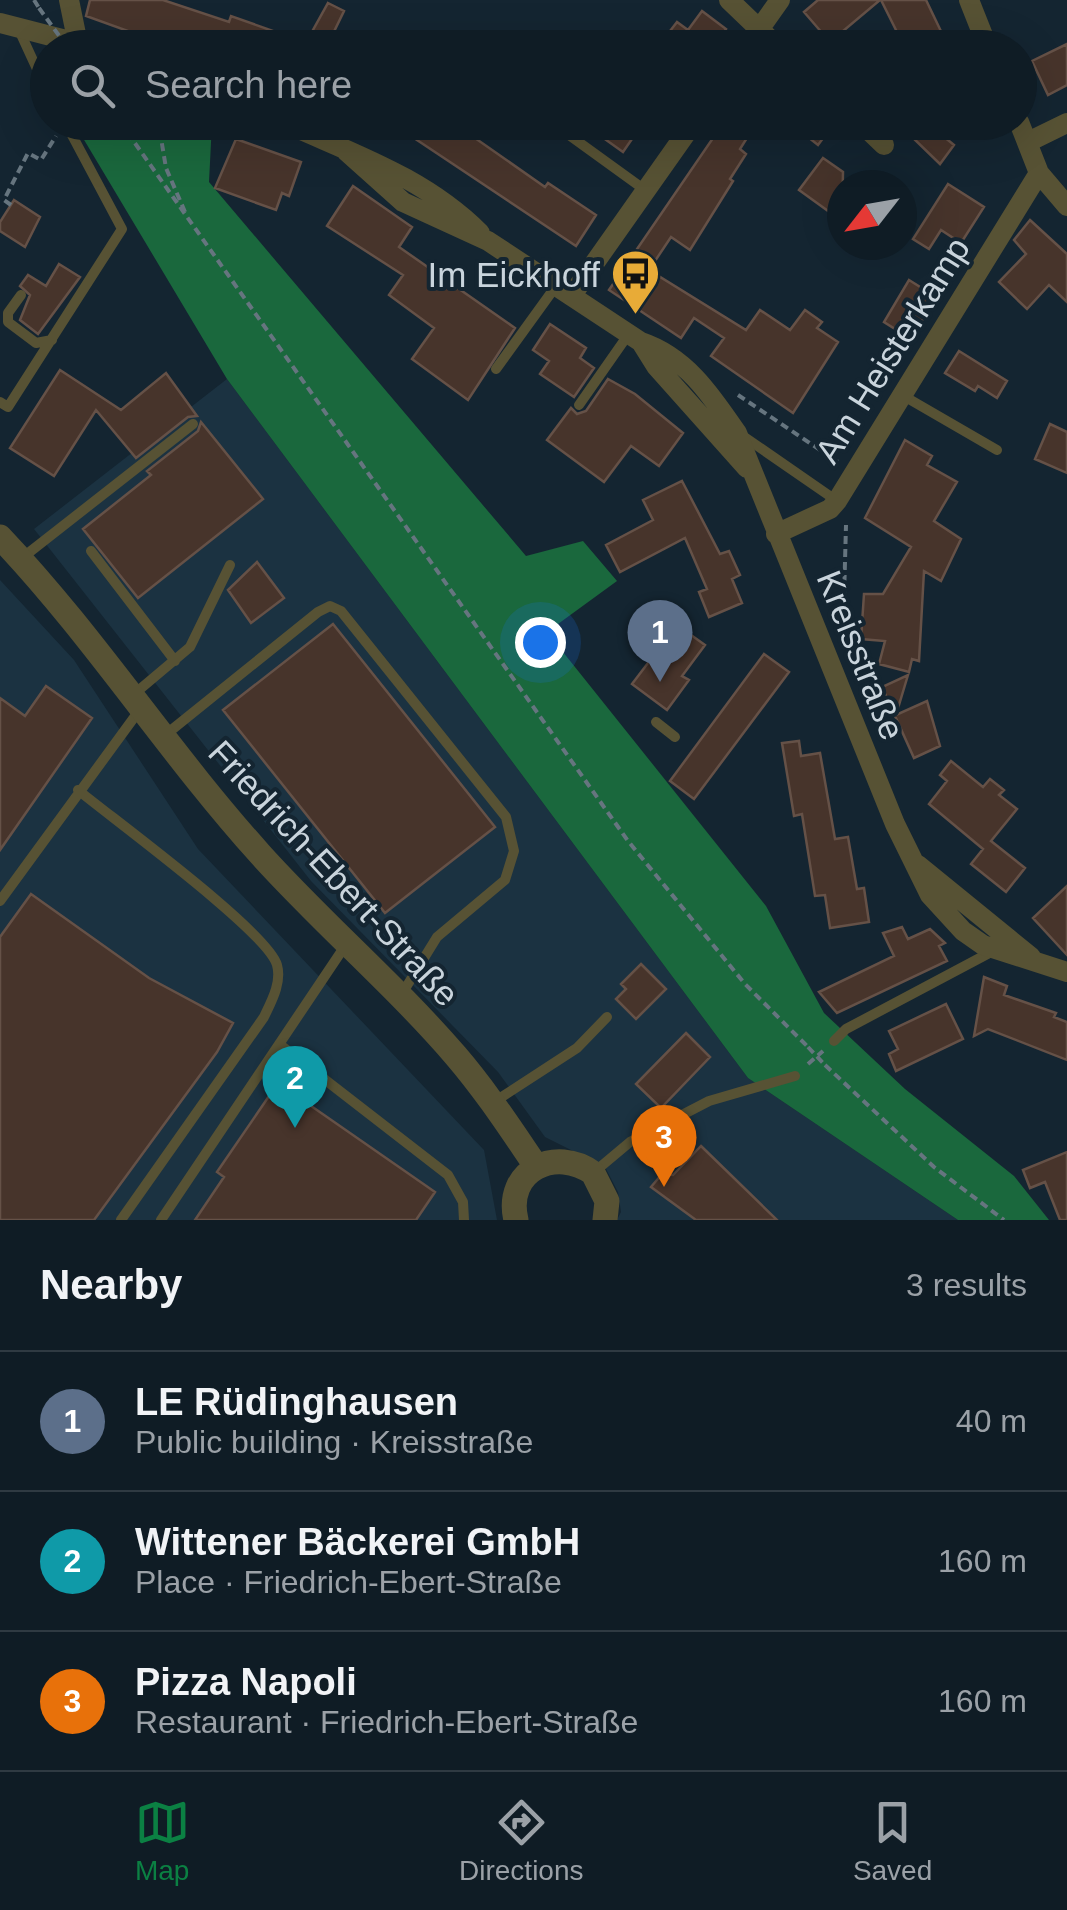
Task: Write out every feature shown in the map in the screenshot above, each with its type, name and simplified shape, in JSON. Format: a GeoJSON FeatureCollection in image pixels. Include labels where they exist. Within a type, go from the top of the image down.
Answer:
{"type":"FeatureCollection","features":[{"type":"Feature","properties":{"kind":"street"},"geometry":{"type":"LineString","coordinates":[[69,0],[77,30]]}},
{"type":"Feature","properties":{"kind":"street"},"geometry":{"type":"LineString","coordinates":[[729,0],[760,29],[780,0]]}},
{"type":"Feature","properties":{"kind":"street"},"geometry":{"type":"LineString","coordinates":[[969,0],[981,30]]}},
{"type":"Feature","properties":{"kind":"street"},"geometry":{"type":"LineString","coordinates":[[5,25],[30,32]]}},
{"type":"Feature","properties":{"kind":"street"},"geometry":{"type":"LineString","coordinates":[[1037,129],[1067,123]]}},
{"type":"Feature","properties":{"kind":"street","name":"Kreisstraße"},"geometry":{"type":"LineString","coordinates":[[322,140],[346,151],[404,202],[488,241],[635,338],[665,350],[709,392],[738,433],[748,470],[895,824],[944,913],[962,932],[1002,943],[1067,972]]}},
{"type":"Feature","properties":{"kind":"street"},"geometry":{"type":"LineString","coordinates":[[564,290],[681,140]]}},
{"type":"Feature","properties":{"kind":"street"},"geometry":{"type":"LineString","coordinates":[[879,140],[884,145]]}},
{"type":"Feature","properties":{"kind":"street"},"geometry":{"type":"LineString","coordinates":[[1026,140],[1039,173],[1067,206]]}},
{"type":"Feature","properties":{"kind":"street","name":"Am Heisterkamp"},"geometry":{"type":"LineString","coordinates":[[776,534],[834,504],[1039,173]]}},
{"type":"Feature","properties":{"kind":"street","name":"Kreisstraße"},"geometry":{"type":"LineString","coordinates":[[635,338],[748,470]]}},
{"type":"Feature","properties":{"kind":"street","name":"Friedrich-Ebert-Straße"},"geometry":{"type":"LineString","coordinates":[[0,536],[259,853],[494,1102],[536,1166]]}},
{"type":"Feature","properties":{"kind":"street"},"geometry":{"type":"LineString","coordinates":[[516,1220],[516,1190],[536,1166],[550,1160],[572,1161],[593,1173],[607,1201],[605,1220]]}},
{"type":"Feature","properties":{"kind":"lane"},"geometry":{"type":"LineString","coordinates":[[5,25],[30,63]]}},
{"type":"Feature","properties":{"kind":"lane"},"geometry":{"type":"LineString","coordinates":[[0,402],[8,407],[122,229],[74,140]]}},
{"type":"Feature","properties":{"kind":"lane"},"geometry":{"type":"LineString","coordinates":[[576,140],[646,190]]}},
{"type":"Feature","properties":{"kind":"lane"},"geometry":{"type":"LineString","coordinates":[[496,369],[564,290]]}},
{"type":"Feature","properties":{"kind":"lane"},"geometry":{"type":"LineString","coordinates":[[21,296],[8,314],[8,322],[36,343],[52,340]]}},
{"type":"Feature","properties":{"kind":"lane"},"geometry":{"type":"LineString","coordinates":[[579,404],[635,338]]}},
{"type":"Feature","properties":{"kind":"lane"},"geometry":{"type":"LineString","coordinates":[[902,396],[997,450]]}},
{"type":"Feature","properties":{"kind":"lane"},"geometry":{"type":"LineString","coordinates":[[21,559],[193,424]]}},
{"type":"Feature","properties":{"kind":"lane"},"geometry":{"type":"LineString","coordinates":[[738,433],[834,504]]}},
{"type":"Feature","properties":{"kind":"lane"},"geometry":{"type":"LineString","coordinates":[[91,551],[176,661]]}},
{"type":"Feature","properties":{"kind":"lane"},"geometry":{"type":"LineString","coordinates":[[0,901],[137,702],[190,647],[211,613],[230,565]]}},
{"type":"Feature","properties":{"kind":"lane"},"geometry":{"type":"LineString","coordinates":[[164,736],[318,612],[330,606],[341,611],[506,817],[514,852],[505,880],[438,937],[399,999]]}},
{"type":"Feature","properties":{"kind":"lane"},"geometry":{"type":"LineString","coordinates":[[656,722],[675,737]]}},
{"type":"Feature","properties":{"kind":"lane"},"geometry":{"type":"LineString","coordinates":[[78,790],[251,932],[278,964],[278,987],[264,1017],[120,1220]]}},
{"type":"Feature","properties":{"kind":"lane"},"geometry":{"type":"LineString","coordinates":[[834,1040],[846,1029],[1002,943]]}},
{"type":"Feature","properties":{"kind":"lane"},"geometry":{"type":"LineString","coordinates":[[161,1220],[346,945]]}},
{"type":"Feature","properties":{"kind":"lane"},"geometry":{"type":"LineString","coordinates":[[494,1102],[577,1048],[607,1017]]}},
{"type":"Feature","properties":{"kind":"lane"},"geometry":{"type":"LineString","coordinates":[[279,1044],[448,1175],[463,1202],[464,1220]]}},
{"type":"Feature","properties":{"kind":"lane"},"geometry":{"type":"LineString","coordinates":[[593,1173],[630,1142],[709,1101],[795,1076]]}},
{"type":"Feature","properties":{"kind":"path"},"geometry":{"type":"LineString","coordinates":[[34,0],[64,30]]}},
{"type":"Feature","properties":{"kind":"path"},"geometry":{"type":"LineString","coordinates":[[11,205],[4,200],[28,154],[41,160],[54,140]]}},
{"type":"Feature","properties":{"kind":"path"},"geometry":{"type":"LineString","coordinates":[[132,140],[628,841],[745,984],[825,1065],[934,1167],[1004,1220]]}},
{"type":"Feature","properties":{"kind":"path"},"geometry":{"type":"LineString","coordinates":[[161,140],[166,168],[188,220]]}},
{"type":"Feature","properties":{"kind":"path"},"geometry":{"type":"LineString","coordinates":[[709,392],[721,384],[854,473]]}},
{"type":"Feature","properties":{"kind":"path"},"geometry":{"type":"LineString","coordinates":[[822,646],[843,639],[846,518],[834,504]]}},
{"type":"Feature","properties":{"kind":"path"},"geometry":{"type":"LineString","coordinates":[[795,1076],[834,1040]]}},
{"type":"Feature","properties":{"kind":"shaded area"},"geometry":{"type":"Polygon","coordinates":[[[227,379],[748,1078],[958,1220],[617,1220],[621,1212],[618,1192],[605,1167],[545,1137],[498,1072],[311,881],[34,529],[227,379]]]}},
{"type":"Feature","properties":{"kind":"shaded area"},"geometry":{"type":"Polygon","coordinates":[[[0,580],[74,660],[198,849],[484,1150],[497,1220],[0,1220],[0,580]]]}},
{"type":"Feature","properties":{"kind":"green space"},"geometry":{"type":"Polygon","coordinates":[[[84,140],[211,140],[209,182],[526,556],[583,541],[617,581],[547,632],[766,906],[824,1013],[905,1089],[1014,1176],[1049,1220],[958,1220],[748,1078],[227,379],[84,140]]]}},
{"type":"Feature","properties":{"kind":"building"},"geometry":{"type":"Polygon","coordinates":[[[90,0],[163,0],[229,22],[231,16],[270,30],[125,30],[86,16],[90,0]]]}},
{"type":"Feature","properties":{"kind":"building"},"geometry":{"type":"Polygon","coordinates":[[[818,0],[880,0],[844,30],[820,30],[804,12],[818,0]]]}},
{"type":"Feature","properties":{"kind":"building"},"geometry":{"type":"Polygon","coordinates":[[[881,0],[926,0],[940,30],[896,30],[881,0]]]}},
{"type":"Feature","properties":{"kind":"building"},"geometry":{"type":"Polygon","coordinates":[[[328,3],[344,11],[335,30],[313,30],[328,3]]]}},
{"type":"Feature","properties":{"kind":"building"},"geometry":{"type":"Polygon","coordinates":[[[702,11],[726,29],[725,30],[688,30],[702,11]]]}},
{"type":"Feature","properties":{"kind":"building"},"geometry":{"type":"Polygon","coordinates":[[[677,22],[688,30],[671,30],[677,22]]]}},
{"type":"Feature","properties":{"kind":"building"},"geometry":{"type":"Polygon","coordinates":[[[1067,44],[1067,85],[1048,95],[1037,72],[1037,59],[1067,44]]]}},
{"type":"Feature","properties":{"kind":"building"},"geometry":{"type":"Polygon","coordinates":[[[236,140],[301,162],[289,196],[282,193],[276,210],[215,188],[236,140]]]}},
{"type":"Feature","properties":{"kind":"building"},"geometry":{"type":"Polygon","coordinates":[[[417,140],[478,140],[545,187],[548,183],[596,215],[576,246],[417,140]]]}},
{"type":"Feature","properties":{"kind":"building"},"geometry":{"type":"Polygon","coordinates":[[[606,140],[631,140],[623,152],[606,140]]]}},
{"type":"Feature","properties":{"kind":"building"},"geometry":{"type":"Polygon","coordinates":[[[712,140],[746,140],[740,149],[746,154],[730,179],[733,181],[690,250],[671,237],[649,270],[746,330],[760,310],[790,330],[805,310],[822,322],[817,328],[838,342],[793,413],[711,356],[724,338],[694,318],[681,338],[609,290],[712,140]]]}},
{"type":"Feature","properties":{"kind":"building"},"geometry":{"type":"Polygon","coordinates":[[[915,140],[948,140],[954,145],[940,164],[915,140]]]}},
{"type":"Feature","properties":{"kind":"building"},"geometry":{"type":"Polygon","coordinates":[[[823,158],[840,170],[827,170],[827,210],[799,190],[823,158]]]}},
{"type":"Feature","properties":{"kind":"building"},"geometry":{"type":"Polygon","coordinates":[[[948,184],[984,207],[961,243],[941,230],[929,249],[917,242],[917,233],[948,184]]]}},
{"type":"Feature","properties":{"kind":"building"},"geometry":{"type":"Polygon","coordinates":[[[353,186],[412,227],[399,247],[515,328],[468,400],[412,359],[434,328],[389,295],[403,275],[327,226],[353,186]]]}},
{"type":"Feature","properties":{"kind":"building"},"geometry":{"type":"Polygon","coordinates":[[[14,200],[40,217],[25,247],[0,231],[0,222],[14,200]]]}},
{"type":"Feature","properties":{"kind":"building"},"geometry":{"type":"Polygon","coordinates":[[[1030,220],[1067,254],[1067,302],[1049,285],[1027,309],[999,282],[1026,254],[1014,240],[1030,220]]]}},
{"type":"Feature","properties":{"kind":"building"},"geometry":{"type":"Polygon","coordinates":[[[59,264],[80,277],[38,334],[20,320],[30,295],[20,286],[28,275],[46,286],[59,264]]]}},
{"type":"Feature","properties":{"kind":"building"},"geometry":{"type":"Polygon","coordinates":[[[909,280],[936,297],[911,339],[884,322],[909,280]]]}},
{"type":"Feature","properties":{"kind":"building"},"geometry":{"type":"Polygon","coordinates":[[[550,324],[586,348],[580,358],[594,368],[574,397],[540,374],[549,361],[533,350],[550,324]]]}},
{"type":"Feature","properties":{"kind":"building"},"geometry":{"type":"Polygon","coordinates":[[[959,351],[1007,381],[997,398],[978,386],[975,391],[945,373],[959,351]]]}},
{"type":"Feature","properties":{"kind":"building"},"geometry":{"type":"Polygon","coordinates":[[[60,370],[121,410],[166,373],[197,416],[188,417],[136,458],[96,410],[54,476],[10,448],[60,370]]]}},
{"type":"Feature","properties":{"kind":"building"},"geometry":{"type":"Polygon","coordinates":[[[608,379],[635,394],[683,433],[659,466],[631,446],[604,482],[547,440],[571,408],[577,414],[586,411],[608,379]]]}},
{"type":"Feature","properties":{"kind":"building"},"geometry":{"type":"Polygon","coordinates":[[[201,422],[263,499],[138,598],[83,529],[151,475],[147,471],[198,431],[201,422]]]}},
{"type":"Feature","properties":{"kind":"building"},"geometry":{"type":"Polygon","coordinates":[[[1050,424],[1067,432],[1067,473],[1035,459],[1050,424]]]}},
{"type":"Feature","properties":{"kind":"building"},"geometry":{"type":"Polygon","coordinates":[[[905,440],[932,456],[927,465],[957,482],[934,521],[961,539],[941,581],[924,571],[919,661],[912,659],[909,672],[879,664],[885,641],[861,639],[864,594],[883,594],[911,547],[865,518],[905,440]]]}},
{"type":"Feature","properties":{"kind":"building"},"geometry":{"type":"Polygon","coordinates":[[[682,481],[720,554],[729,551],[740,575],[732,579],[742,603],[709,617],[699,592],[707,589],[685,538],[620,572],[606,545],[653,520],[643,500],[682,481]]]}},
{"type":"Feature","properties":{"kind":"building"},"geometry":{"type":"Polygon","coordinates":[[[257,562],[284,598],[251,623],[228,590],[257,562]]]}},
{"type":"Feature","properties":{"kind":"building"},"geometry":{"type":"Polygon","coordinates":[[[333,624],[495,827],[385,913],[223,710],[333,624]]]}},
{"type":"Feature","properties":{"kind":"building"},"geometry":{"type":"Polygon","coordinates":[[[677,625],[705,645],[682,676],[689,680],[667,710],[632,684],[677,625]]]}},
{"type":"Feature","properties":{"kind":"building"},"geometry":{"type":"Polygon","coordinates":[[[764,654],[789,672],[694,799],[670,781],[764,654]]]}},
{"type":"Feature","properties":{"kind":"building"},"geometry":{"type":"Polygon","coordinates":[[[908,675],[896,715],[927,701],[940,746],[914,758],[882,687],[908,675]]]}},
{"type":"Feature","properties":{"kind":"building"},"geometry":{"type":"Polygon","coordinates":[[[46,686],[92,718],[0,850],[0,698],[25,716],[46,686]]]}},
{"type":"Feature","properties":{"kind":"building"},"geometry":{"type":"Polygon","coordinates":[[[799,741],[801,756],[820,753],[835,839],[848,837],[857,889],[864,888],[869,922],[830,928],[825,895],[815,896],[802,814],[794,816],[782,743],[799,741]]]}},
{"type":"Feature","properties":{"kind":"building"},"geometry":{"type":"Polygon","coordinates":[[[951,761],[983,787],[990,779],[1004,790],[999,795],[1017,809],[991,841],[1025,868],[1006,892],[971,864],[983,849],[929,804],[947,781],[940,775],[951,761]]]}},
{"type":"Feature","properties":{"kind":"building"},"geometry":{"type":"Polygon","coordinates":[[[1067,886],[1067,955],[1033,918],[1067,886]]]}},
{"type":"Feature","properties":{"kind":"building"},"geometry":{"type":"Polygon","coordinates":[[[31,894],[149,978],[233,1023],[217,1052],[94,1220],[0,1220],[0,937],[31,894]]]}},
{"type":"Feature","properties":{"kind":"building"},"geometry":{"type":"Polygon","coordinates":[[[902,927],[908,939],[930,929],[945,943],[939,946],[947,961],[837,1013],[819,992],[894,956],[883,933],[902,927]]]}},
{"type":"Feature","properties":{"kind":"building"},"geometry":{"type":"Polygon","coordinates":[[[641,964],[666,989],[636,1019],[616,999],[626,989],[621,984],[641,964]]]}},
{"type":"Feature","properties":{"kind":"building"},"geometry":{"type":"Polygon","coordinates":[[[984,977],[1007,986],[1004,995],[1056,1013],[1054,1017],[1067,1022],[1067,1060],[988,1029],[974,1036],[984,977]]]}},
{"type":"Feature","properties":{"kind":"building"},"geometry":{"type":"Polygon","coordinates":[[[946,1004],[963,1039],[896,1071],[889,1054],[898,1049],[889,1031],[946,1004]]]}},
{"type":"Feature","properties":{"kind":"building"},"geometry":{"type":"Polygon","coordinates":[[[686,1033],[710,1057],[661,1108],[636,1084],[686,1033]]]}},
{"type":"Feature","properties":{"kind":"building"},"geometry":{"type":"Polygon","coordinates":[[[278,1083],[435,1192],[416,1220],[195,1220],[224,1177],[217,1172],[278,1083]]]}},
{"type":"Feature","properties":{"kind":"building"},"geometry":{"type":"Polygon","coordinates":[[[701,1146],[777,1220],[696,1220],[651,1187],[662,1174],[673,1175],[701,1146]]]}},
{"type":"Feature","properties":{"kind":"building"},"geometry":{"type":"Polygon","coordinates":[[[1067,1152],[1067,1220],[1060,1220],[1045,1182],[1030,1188],[1023,1170],[1067,1152]]]}},
{"type":"Feature","properties":{"kind":"place","name":"Im Eickhoff"},"geometry":{"type":"Point","coordinates":[635,316]}},
{"type":"Feature","properties":{"kind":"place","name":"LE Rüdinghausen"},"geometry":{"type":"Point","coordinates":[660,682]}},
{"type":"Feature","properties":{"kind":"place","name":"Wittener Bäckerei GmbH"},"geometry":{"type":"Point","coordinates":[295,1128]}},
{"type":"Feature","properties":{"kind":"place","name":"Pizza Napoli"},"geometry":{"type":"Point","coordinates":[664,1187]}}]}
